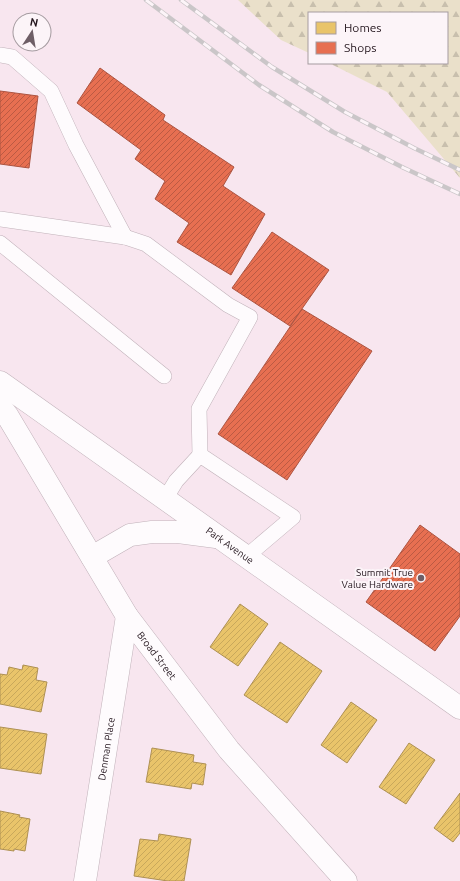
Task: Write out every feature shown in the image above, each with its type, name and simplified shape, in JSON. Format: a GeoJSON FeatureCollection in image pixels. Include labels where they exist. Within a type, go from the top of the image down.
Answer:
{"type":"FeatureCollection","features":[{"type":"Feature","properties":{"kind":"street","name":"Park Avenue"},"geometry":{"type":"LineString","coordinates":[[0,382],[460,708]]}},
{"type":"Feature","properties":{"kind":"street","name":"Broad Street"},"geometry":{"type":"LineString","coordinates":[[0,406],[127,616],[230,750],[346,881]]}},
{"type":"Feature","properties":{"kind":"street"},"geometry":{"type":"LineString","coordinates":[[92,557],[130,535],[152,532],[178,532],[220,538]]}},
{"type":"Feature","properties":{"kind":"street","name":"Denman Place"},"geometry":{"type":"LineString","coordinates":[[85,881],[127,616]]}},
{"type":"Feature","properties":{"kind":"lane"},"geometry":{"type":"LineString","coordinates":[[0,55],[12,57],[51,92],[76,145],[125,237]]}},
{"type":"Feature","properties":{"kind":"lane"},"geometry":{"type":"LineString","coordinates":[[0,219],[125,237],[146,244],[228,305],[250,317],[199,408],[200,455],[176,481],[165,499]]}},
{"type":"Feature","properties":{"kind":"lane"},"geometry":{"type":"LineString","coordinates":[[0,244],[164,376]]}},
{"type":"Feature","properties":{"kind":"lane"},"geometry":{"type":"LineString","coordinates":[[200,455],[293,517],[247,556]]}},
{"type":"Feature","properties":{"kind":"green space"},"geometry":{"type":"Polygon","coordinates":[[[238,0],[460,0],[460,178],[387,92],[331,64],[448,64],[448,12],[308,12],[308,53],[281,40],[238,0]]]}},
{"type":"Feature","properties":{"kind":"building: Homes"},"geometry":{"type":"Polygon","coordinates":[[[240,604],[268,624],[238,666],[210,647],[240,604]]]}},
{"type":"Feature","properties":{"kind":"building: Homes"},"geometry":{"type":"Polygon","coordinates":[[[280,642],[322,671],[287,723],[244,695],[280,642]]]}},
{"type":"Feature","properties":{"kind":"building: Homes"},"geometry":{"type":"Polygon","coordinates":[[[23,665],[38,668],[36,680],[47,682],[41,712],[0,704],[0,674],[7,675],[9,667],[22,670],[23,665]]]}},
{"type":"Feature","properties":{"kind":"building: Homes"},"geometry":{"type":"Polygon","coordinates":[[[351,702],[377,720],[347,763],[321,745],[351,702]]]}},
{"type":"Feature","properties":{"kind":"building: Homes"},"geometry":{"type":"Polygon","coordinates":[[[0,727],[47,734],[41,774],[0,768],[0,727]]]}},
{"type":"Feature","properties":{"kind":"building: Homes"},"geometry":{"type":"Polygon","coordinates":[[[409,743],[435,760],[406,804],[379,787],[409,743]]]}},
{"type":"Feature","properties":{"kind":"building: Homes"},"geometry":{"type":"Polygon","coordinates":[[[152,748],[194,755],[193,762],[206,764],[203,785],[192,783],[191,789],[146,782],[152,748]]]}},
{"type":"Feature","properties":{"kind":"building: Homes"},"geometry":{"type":"Polygon","coordinates":[[[460,793],[460,833],[453,842],[434,828],[460,793]]]}},
{"type":"Feature","properties":{"kind":"building: Homes"},"geometry":{"type":"Polygon","coordinates":[[[0,811],[20,815],[19,817],[30,819],[25,851],[0,849],[0,811]]]}},
{"type":"Feature","properties":{"kind":"building: Homes"},"geometry":{"type":"Polygon","coordinates":[[[159,834],[191,839],[184,881],[168,881],[134,876],[140,839],[158,841],[159,834]]]}},
{"type":"Feature","properties":{"kind":"building: Shops"},"geometry":{"type":"Polygon","coordinates":[[[100,68],[165,115],[163,120],[234,167],[223,186],[265,214],[231,275],[177,242],[189,223],[155,199],[165,181],[135,159],[141,150],[77,103],[100,68]]]}},
{"type":"Feature","properties":{"kind":"building: Shops"},"geometry":{"type":"Polygon","coordinates":[[[0,91],[38,96],[29,168],[0,164],[0,91]]]}},
{"type":"Feature","properties":{"kind":"building: Shops"},"geometry":{"type":"Polygon","coordinates":[[[272,232],[329,270],[290,326],[232,288],[272,232]]]}},
{"type":"Feature","properties":{"kind":"building: Shops"},"geometry":{"type":"Polygon","coordinates":[[[302,309],[372,351],[287,480],[218,434],[302,309]]]}},
{"type":"Feature","properties":{"kind":"building: Shops","name":"Summit True Value Hardware"},"geometry":{"type":"Polygon","coordinates":[[[420,525],[460,554],[460,616],[435,651],[366,602],[420,525]]]}},
{"type":"Feature","properties":{"kind":"railway"},"geometry":{"type":"LineString","coordinates":[[146,0],[259,85],[333,132],[404,168],[460,194]]}},
{"type":"Feature","properties":{"kind":"railway"},"geometry":{"type":"LineString","coordinates":[[181,0],[272,67],[345,112],[460,170]]}},
{"type":"Feature","properties":{"kind":"place","name":"Summit True Value Hardware"},"geometry":{"type":"Point","coordinates":[421,578]}}]}
